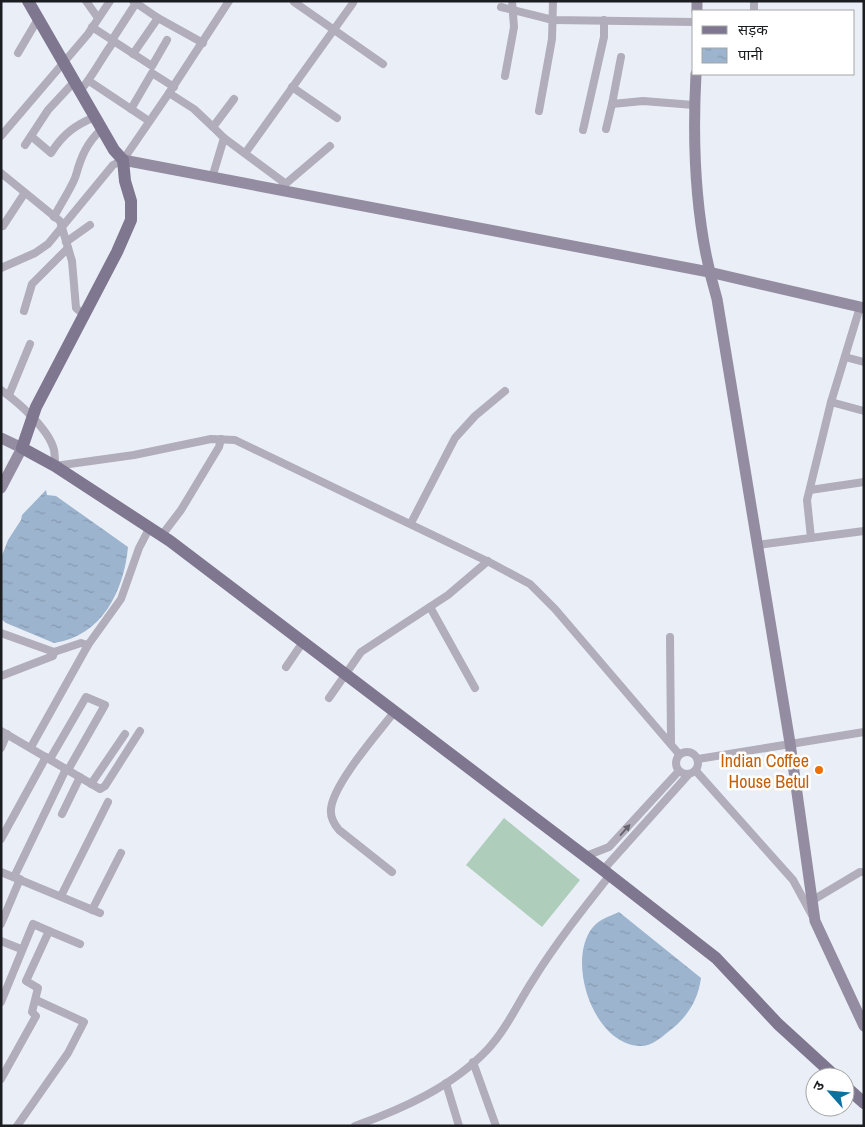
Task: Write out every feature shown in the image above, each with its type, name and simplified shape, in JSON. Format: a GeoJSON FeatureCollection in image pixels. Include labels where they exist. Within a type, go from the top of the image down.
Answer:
{"type":"FeatureCollection","features":[{"type":"Feature","properties":{"kind":"main road"},"geometry":{"type":"LineString","coordinates":[[1,488],[4,475],[22,448],[36,407],[117,252],[131,220],[131,201],[125,181],[123,160],[114,150],[28,1]]}},
{"type":"Feature","properties":{"kind":"main road"},"geometry":{"type":"LineString","coordinates":[[696,75],[694,157],[709,272],[717,299],[790,743],[815,921],[864,1026]]}},
{"type":"Feature","properties":{"kind":"main road"},"geometry":{"type":"LineString","coordinates":[[123,160],[212,178],[283,189],[709,272],[862,308]]}},
{"type":"Feature","properties":{"kind":"main road"},"geometry":{"type":"LineString","coordinates":[[1,438],[55,466],[162,535],[586,856],[716,958],[778,1024],[825,1067]]}},
{"type":"Feature","properties":{"kind":"street"},"geometry":{"type":"LineString","coordinates":[[86,1],[98,18]]}},
{"type":"Feature","properties":{"kind":"street"},"geometry":{"type":"LineString","coordinates":[[1,136],[64,63],[110,1]]}},
{"type":"Feature","properties":{"kind":"street"},"geometry":{"type":"LineString","coordinates":[[1,268],[35,253],[48,244],[113,165],[123,160],[172,90],[229,1]]}},
{"type":"Feature","properties":{"kind":"street"},"geometry":{"type":"LineString","coordinates":[[505,76],[514,27],[512,1]]}},
{"type":"Feature","properties":{"kind":"street"},"geometry":{"type":"LineString","coordinates":[[539,111],[552,39],[553,1]]}},
{"type":"Feature","properties":{"kind":"street"},"geometry":{"type":"LineString","coordinates":[[25,145],[48,110],[77,86],[89,81],[135,2],[158,18],[203,43]]}},
{"type":"Feature","properties":{"kind":"street"},"geometry":{"type":"LineString","coordinates":[[294,2],[383,64]]}},
{"type":"Feature","properties":{"kind":"street"},"geometry":{"type":"LineString","coordinates":[[246,152],[333,28],[353,3]]}},
{"type":"Feature","properties":{"kind":"street"},"geometry":{"type":"LineString","coordinates":[[501,7],[553,20],[692,22]]}},
{"type":"Feature","properties":{"kind":"street"},"geometry":{"type":"LineString","coordinates":[[133,54],[158,18]]}},
{"type":"Feature","properties":{"kind":"street"},"geometry":{"type":"LineString","coordinates":[[18,53],[38,19]]}},
{"type":"Feature","properties":{"kind":"street"},"geometry":{"type":"LineString","coordinates":[[583,130],[604,37],[604,20]]}},
{"type":"Feature","properties":{"kind":"street"},"geometry":{"type":"LineString","coordinates":[[92,27],[152,66],[166,40]]}},
{"type":"Feature","properties":{"kind":"street"},"geometry":{"type":"LineString","coordinates":[[606,129],[621,57]]}},
{"type":"Feature","properties":{"kind":"street"},"geometry":{"type":"LineString","coordinates":[[132,109],[152,73],[224,138],[246,152],[282,181],[283,189]]}},
{"type":"Feature","properties":{"kind":"street"},"geometry":{"type":"LineString","coordinates":[[89,81],[149,121]]}},
{"type":"Feature","properties":{"kind":"street"},"geometry":{"type":"LineString","coordinates":[[292,87],[337,118]]}},
{"type":"Feature","properties":{"kind":"street"},"geometry":{"type":"LineString","coordinates":[[213,127],[234,99]]}},
{"type":"Feature","properties":{"kind":"street"},"geometry":{"type":"LineString","coordinates":[[612,104],[643,101],[694,104]]}},
{"type":"Feature","properties":{"kind":"street"},"geometry":{"type":"LineString","coordinates":[[31,136],[51,153],[64,134],[78,124],[95,117]]}},
{"type":"Feature","properties":{"kind":"street"},"geometry":{"type":"LineString","coordinates":[[54,217],[76,176],[76,168],[85,149],[102,129]]}},
{"type":"Feature","properties":{"kind":"street"},"geometry":{"type":"LineString","coordinates":[[212,178],[224,138]]}},
{"type":"Feature","properties":{"kind":"street"},"geometry":{"type":"LineString","coordinates":[[283,189],[330,146]]}},
{"type":"Feature","properties":{"kind":"street"},"geometry":{"type":"LineString","coordinates":[[1,173],[60,222],[76,286],[76,308],[84,315]]}},
{"type":"Feature","properties":{"kind":"street"},"geometry":{"type":"LineString","coordinates":[[3,226],[24,194]]}},
{"type":"Feature","properties":{"kind":"street"},"geometry":{"type":"LineString","coordinates":[[24,310],[32,284],[67,245],[90,225]]}},
{"type":"Feature","properties":{"kind":"street"},"geometry":{"type":"LineString","coordinates":[[811,538],[807,500],[831,402],[862,308]]}},
{"type":"Feature","properties":{"kind":"street"},"geometry":{"type":"LineString","coordinates":[[8,395],[30,344]]}},
{"type":"Feature","properties":{"kind":"street"},"geometry":{"type":"LineString","coordinates":[[845,357],[864,362]]}},
{"type":"Feature","properties":{"kind":"street"},"geometry":{"type":"LineString","coordinates":[[1,390],[24,408],[50,439],[54,450],[55,466],[134,455],[210,439],[235,440],[488,561],[530,584],[537,591],[671,742],[679,754]]}},
{"type":"Feature","properties":{"kind":"street"},"geometry":{"type":"LineString","coordinates":[[411,523],[455,438],[475,416],[505,392]]}},
{"type":"Feature","properties":{"kind":"street"},"geometry":{"type":"LineString","coordinates":[[831,402],[864,411]]}},
{"type":"Feature","properties":{"kind":"street"},"geometry":{"type":"LineString","coordinates":[[162,535],[181,510],[220,447],[221,438]]}},
{"type":"Feature","properties":{"kind":"street"},"geometry":{"type":"LineString","coordinates":[[810,490],[864,482]]}},
{"type":"Feature","properties":{"kind":"street"},"geometry":{"type":"LineString","coordinates":[[31,747],[88,645],[121,599],[139,548],[150,528]]}},
{"type":"Feature","properties":{"kind":"street"},"geometry":{"type":"LineString","coordinates":[[757,545],[864,531]]}},
{"type":"Feature","properties":{"kind":"street"},"geometry":{"type":"LineString","coordinates":[[329,698],[347,675],[361,652],[430,606],[488,561]]}},
{"type":"Feature","properties":{"kind":"street"},"geometry":{"type":"LineString","coordinates":[[430,606],[475,688]]}},
{"type":"Feature","properties":{"kind":"street"},"geometry":{"type":"LineString","coordinates":[[1,633],[54,652],[81,644],[88,645]]}},
{"type":"Feature","properties":{"kind":"street"},"geometry":{"type":"LineString","coordinates":[[670,636],[671,742]]}},
{"type":"Feature","properties":{"kind":"street"},"geometry":{"type":"LineString","coordinates":[[286,667],[303,642]]}},
{"type":"Feature","properties":{"kind":"street"},"geometry":{"type":"LineString","coordinates":[[1,676],[42,661],[53,656],[54,652]]}},
{"type":"Feature","properties":{"kind":"street"},"geometry":{"type":"LineString","coordinates":[[1,839],[86,697],[106,705],[67,769],[17,878],[1,924]]}},
{"type":"Feature","properties":{"kind":"street"},"geometry":{"type":"LineString","coordinates":[[392,872],[339,830],[333,822],[330,810],[333,797],[346,776],[394,711]]}},
{"type":"Feature","properties":{"kind":"street"},"geometry":{"type":"LineString","coordinates":[[1,748],[4,733],[31,747],[100,789],[105,786],[140,731]]}},
{"type":"Feature","properties":{"kind":"street"},"geometry":{"type":"LineString","coordinates":[[698,759],[864,732]]}},
{"type":"Feature","properties":{"kind":"street"},"geometry":{"type":"LineString","coordinates":[[91,784],[125,734]]}},
{"type":"Feature","properties":{"kind":"street"},"geometry":{"type":"LineString","coordinates":[[678,772],[675,760],[679,754],[693,753],[698,759]]}},
{"type":"Feature","properties":{"kind":"street"},"geometry":{"type":"LineString","coordinates":[[355,1126],[396,1111],[446,1082],[487,1050],[504,1028],[562,936],[607,873],[688,775],[696,770],[698,759]]}},
{"type":"Feature","properties":{"kind":"street"},"geometry":{"type":"LineString","coordinates":[[696,770],[793,880],[815,921]]}},
{"type":"Feature","properties":{"kind":"street"},"geometry":{"type":"LineString","coordinates":[[586,856],[609,848],[678,772]]}},
{"type":"Feature","properties":{"kind":"street"},"geometry":{"type":"LineString","coordinates":[[678,772],[688,775]]}},
{"type":"Feature","properties":{"kind":"street"},"geometry":{"type":"LineString","coordinates":[[62,814],[80,777]]}},
{"type":"Feature","properties":{"kind":"street"},"geometry":{"type":"LineString","coordinates":[[61,896],[108,802]]}},
{"type":"Feature","properties":{"kind":"street"},"geometry":{"type":"LineString","coordinates":[[1,872],[96,912],[121,852]]}},
{"type":"Feature","properties":{"kind":"street"},"geometry":{"type":"LineString","coordinates":[[812,900],[860,872],[864,872]]}},
{"type":"Feature","properties":{"kind":"street"},"geometry":{"type":"LineString","coordinates":[[1,1002],[21,949],[33,924],[80,944]]}},
{"type":"Feature","properties":{"kind":"street"},"geometry":{"type":"LineString","coordinates":[[1,1079],[36,1016],[32,1012],[38,988],[26,981],[48,931]]}},
{"type":"Feature","properties":{"kind":"street"},"geometry":{"type":"LineString","coordinates":[[1,941],[21,949]]}},
{"type":"Feature","properties":{"kind":"street"},"geometry":{"type":"LineString","coordinates":[[17,1126],[68,1053],[84,1022],[36,1000]]}},
{"type":"Feature","properties":{"kind":"street"},"geometry":{"type":"LineString","coordinates":[[473,1062],[496,1126]]}},
{"type":"Feature","properties":{"kind":"street"},"geometry":{"type":"LineString","coordinates":[[446,1082],[459,1126]]}},
{"type":"Feature","properties":{"kind":"green space"},"geometry":{"type":"Polygon","coordinates":[[[504,818],[580,880],[542,927],[466,865],[504,818]]]}},
{"type":"Feature","properties":{"kind":"water"},"geometry":{"type":"Polygon","coordinates":[[[46,490],[47,495],[56,496],[128,547],[122,580],[108,609],[85,631],[71,639],[54,643],[6,623],[1,619],[1,558],[8,540],[21,520],[22,515],[46,490]]]}},
{"type":"Feature","properties":{"kind":"water"},"geometry":{"type":"Polygon","coordinates":[[[619,912],[701,978],[694,1002],[686,1015],[662,1037],[645,1046],[624,1042],[610,1032],[598,1017],[589,999],[583,980],[582,960],[585,942],[596,924],[619,912]]]}},
{"type":"Feature","properties":{"kind":"place","name":"Indian Coffee House Betul"},"geometry":{"type":"Point","coordinates":[819,770]}}]}
